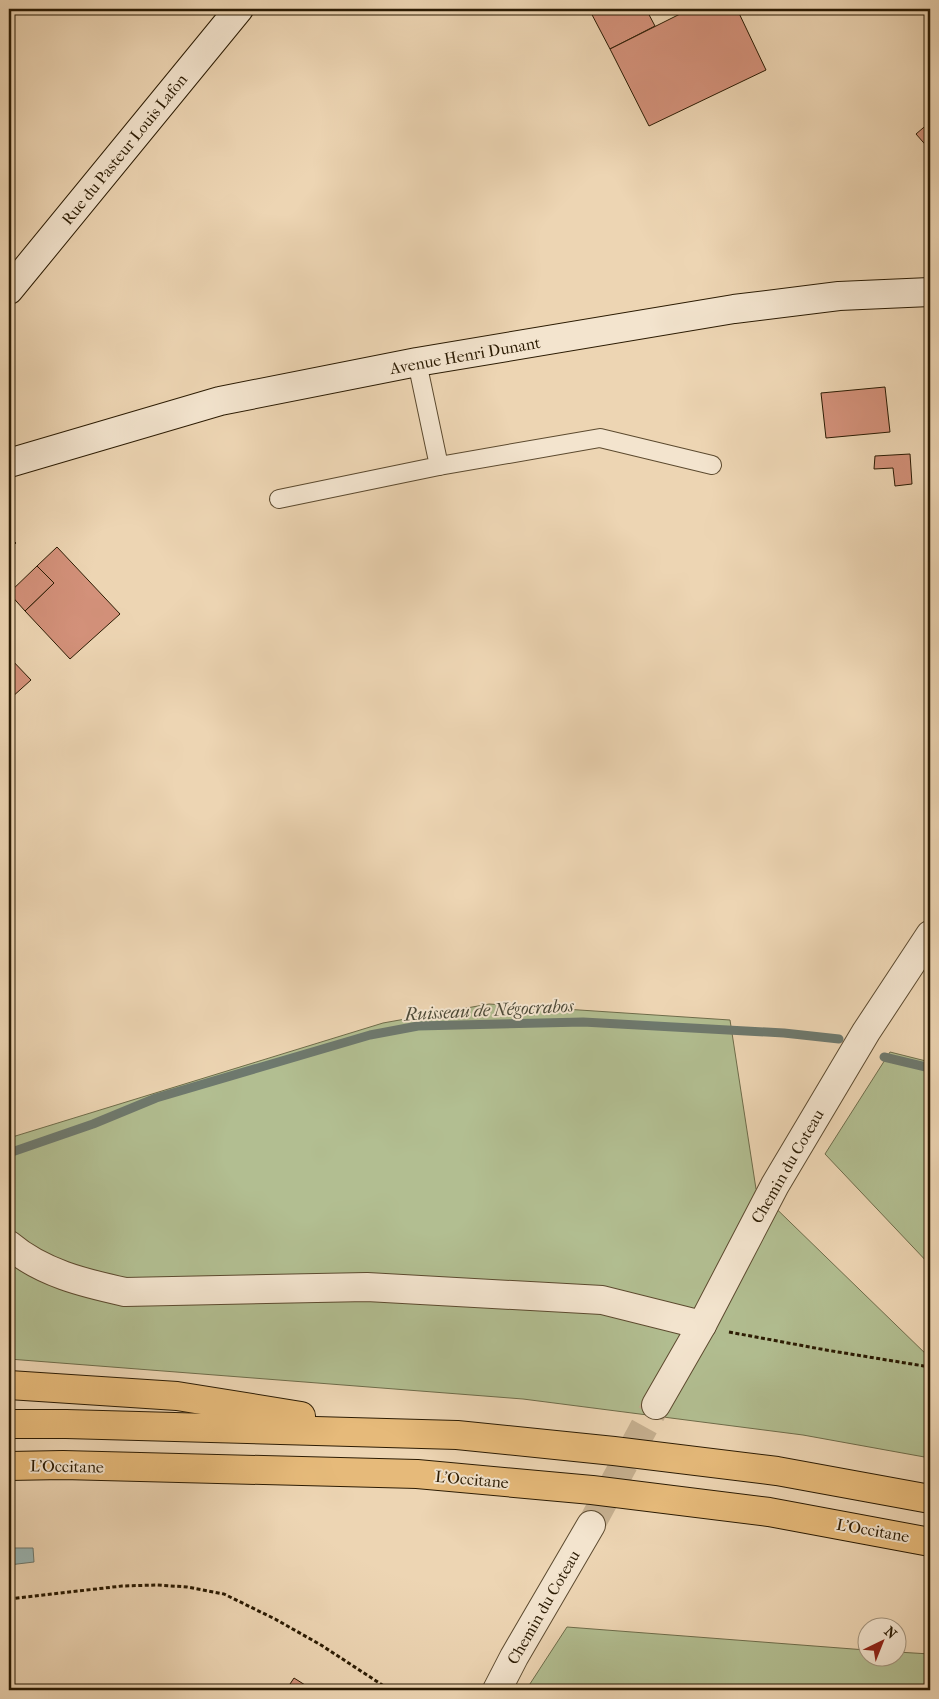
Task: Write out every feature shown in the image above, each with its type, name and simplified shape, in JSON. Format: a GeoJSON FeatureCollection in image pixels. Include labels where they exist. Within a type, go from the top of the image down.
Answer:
{"type":"FeatureCollection","features":[{"type":"Feature","properties":{"kind":"highway"},"geometry":{"type":"LineString","coordinates":[[9,1385],[177,1396],[414,1433]]}},
{"type":"Feature","properties":{"kind":"highway"},"geometry":{"type":"LineString","coordinates":[[9,1424],[456,1435],[777,1470],[930,1499]]}},
{"type":"Feature","properties":{"kind":"highway","name":"L'Occitane"},"geometry":{"type":"LineString","coordinates":[[9,1466],[64,1465],[417,1474],[592,1490],[769,1512],[930,1542]]}},
{"type":"Feature","properties":{"kind":"street","name":"Rue du Pasteur Louis Lafon"},"geometry":{"type":"LineString","coordinates":[[9,290],[240,9]]}},
{"type":"Feature","properties":{"kind":"street","name":"Avenue Henri Dunant"},"geometry":{"type":"LineString","coordinates":[[9,463],[220,401],[417,362],[734,308],[839,296],[930,292]]}},
{"type":"Feature","properties":{"kind":"street","name":"Chemin du Coteau"},"geometry":{"type":"LineString","coordinates":[[656,1405],[702,1325],[775,1185],[866,1032],[930,935]]}},
{"type":"Feature","properties":{"kind":"street"},"geometry":{"type":"LineString","coordinates":[[9,1245],[17,1252],[50,1271],[87,1283],[126,1292],[367,1287],[592,1299],[702,1325]]}},
{"type":"Feature","properties":{"kind":"street","name":"Chemin du Coteau"},"geometry":{"type":"LineString","coordinates":[[497,1690],[514,1657],[591,1525]]}},
{"type":"Feature","properties":{"kind":"lane"},"geometry":{"type":"LineString","coordinates":[[417,362],[439,466]]}},
{"type":"Feature","properties":{"kind":"lane"},"geometry":{"type":"LineString","coordinates":[[279,499],[439,466],[600,438],[712,465]]}},
{"type":"Feature","properties":{"kind":"path"},"geometry":{"type":"LineString","coordinates":[[702,1325],[753,1337],[930,1367]]}},
{"type":"Feature","properties":{"kind":"path"},"geometry":{"type":"LineString","coordinates":[[9,1600],[122,1586],[157,1585],[187,1587],[224,1594],[275,1619],[321,1645],[390,1690]]}},
{"type":"Feature","properties":{"kind":"green space"},"geometry":{"type":"Polygon","coordinates":[[[489,1004],[730,1020],[756,1189],[930,1358],[930,1458],[803,1435],[523,1399],[9,1359],[9,1138],[383,1023],[489,1004]]]}},
{"type":"Feature","properties":{"kind":"green space"},"geometry":{"type":"Polygon","coordinates":[[[890,1052],[930,1062],[930,1265],[825,1154],[890,1052]]]}},
{"type":"Feature","properties":{"kind":"green space"},"geometry":{"type":"Polygon","coordinates":[[[567,1627],[856,1649],[856,1666],[906,1666],[906,1653],[930,1654],[930,1690],[526,1690],[567,1627]]]}},
{"type":"Feature","properties":{"kind":"water"},"geometry":{"type":"Polygon","coordinates":[[[9,1548],[33,1548],[34,1562],[9,1565],[9,1548]]]}},
{"type":"Feature","properties":{"kind":"building"},"geometry":{"type":"Polygon","coordinates":[[[589,9],[646,9],[655,26],[610,49],[589,9]]]}},
{"type":"Feature","properties":{"kind":"building"},"geometry":{"type":"Polygon","coordinates":[[[690,9],[737,9],[766,70],[649,126],[610,49],[690,9]]]}},
{"type":"Feature","properties":{"kind":"building"},"geometry":{"type":"Polygon","coordinates":[[[930,122],[930,150],[916,134],[930,122]]]}},
{"type":"Feature","properties":{"kind":"building"},"geometry":{"type":"Polygon","coordinates":[[[885,387],[890,432],[826,438],[821,393],[885,387]]]}},
{"type":"Feature","properties":{"kind":"building"},"geometry":{"type":"Polygon","coordinates":[[[910,454],[912,484],[895,486],[893,468],[874,469],[875,456],[910,454]]]}},
{"type":"Feature","properties":{"kind":"building"},"geometry":{"type":"Polygon","coordinates":[[[9,536],[16,543],[9,550],[9,536]]]}},
{"type":"Feature","properties":{"kind":"building"},"geometry":{"type":"Polygon","coordinates":[[[57,547],[120,614],[70,659],[25,611],[54,583],[37,566],[57,547]]]}},
{"type":"Feature","properties":{"kind":"building"},"geometry":{"type":"Polygon","coordinates":[[[37,566],[54,583],[25,611],[9,593],[37,566]]]}},
{"type":"Feature","properties":{"kind":"building"},"geometry":{"type":"Polygon","coordinates":[[[9,657],[31,680],[11,698],[9,696],[9,657]]]}},
{"type":"Feature","properties":{"kind":"building"},"geometry":{"type":"Polygon","coordinates":[[[294,1678],[313,1690],[286,1690],[294,1678]]]}},
{"type":"Feature","properties":{"kind":"waterway","name":"Ruisseau de Négocrabos"},"geometry":{"type":"LineString","coordinates":[[9,1153],[93,1124],[156,1098],[370,1035],[418,1026],[583,1022],[784,1033],[839,1039]]}},
{"type":"Feature","properties":{"kind":"waterway","name":"Ruisseau de Négocrabos"},"geometry":{"type":"LineString","coordinates":[[884,1057],[930,1068]]}},
{"type":"Feature","properties":{"kind":"tunnel"},"geometry":{"type":"LineString","coordinates":[[591,1525],[656,1405]]}}]}
